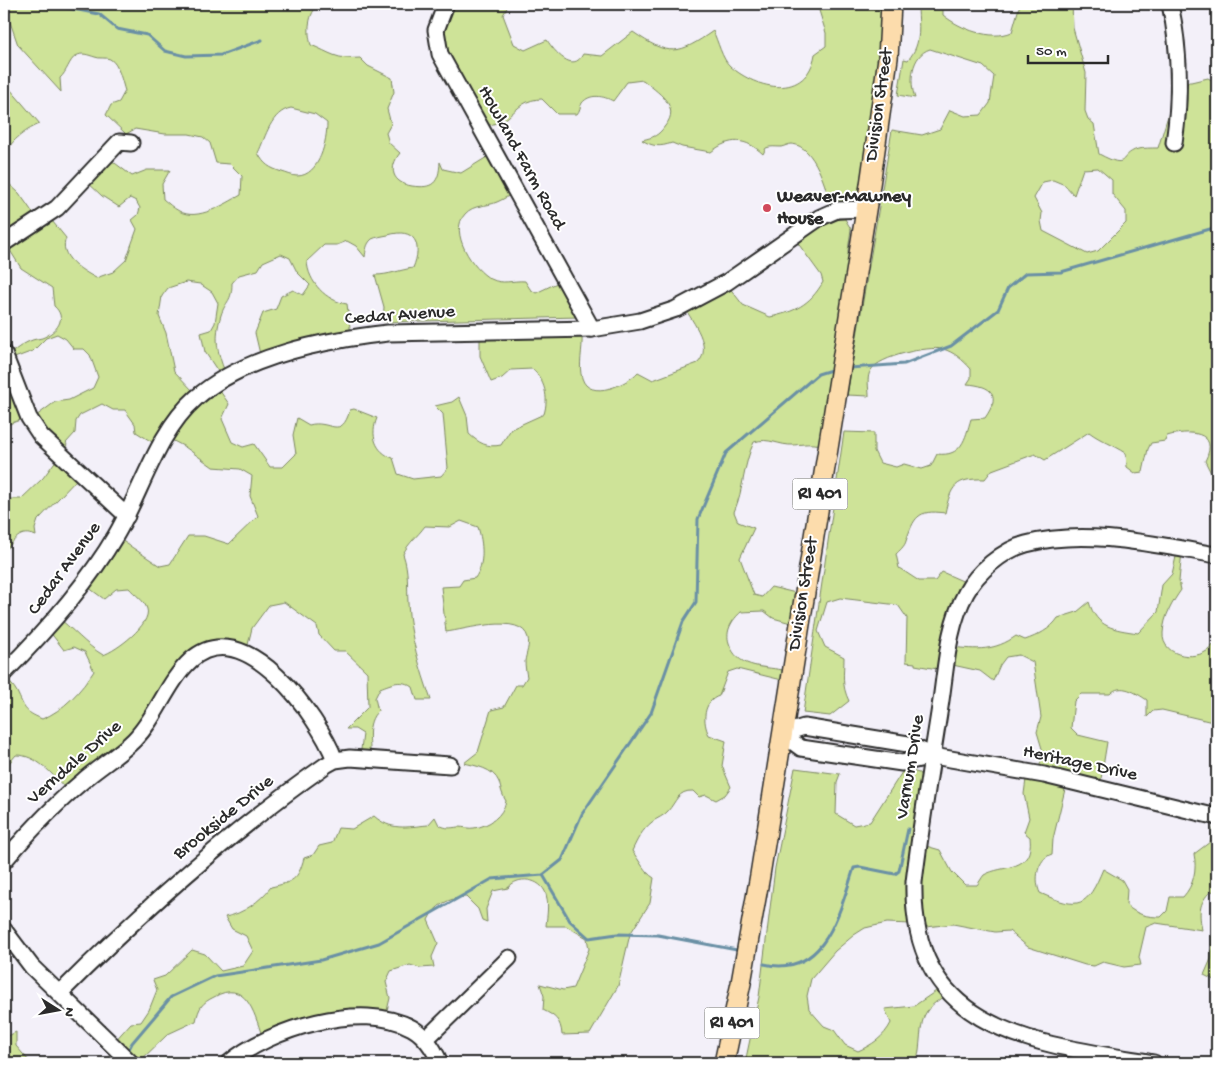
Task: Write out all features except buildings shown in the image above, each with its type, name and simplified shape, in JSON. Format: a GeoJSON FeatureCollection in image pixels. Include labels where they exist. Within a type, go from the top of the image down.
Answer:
{"type":"FeatureCollection","features":[{"type":"Feature","properties":{"kind":"main road","name":"Division Street"},"geometry":{"type":"LineString","coordinates":[[724,1063],[741,982],[866,209],[888,58],[891,4]]}},
{"type":"Feature","properties":{"kind":"street","name":"Howland Farm Road"},"geometry":{"type":"LineString","coordinates":[[446,4],[436,30],[440,54],[592,329]]}},
{"type":"Feature","properties":{"kind":"street"},"geometry":{"type":"LineString","coordinates":[[1170,4],[1178,66],[1179,111],[1174,143]]}},
{"type":"Feature","properties":{"kind":"street"},"geometry":{"type":"LineString","coordinates":[[4,243],[57,208],[119,142],[131,142]]}},
{"type":"Feature","properties":{"kind":"street","name":"Cedar Avenue"},"geometry":{"type":"LineString","coordinates":[[4,672],[40,636],[80,588],[127,516],[159,451],[182,414],[196,398],[214,385],[263,361],[297,349],[332,341],[388,333],[592,329],[627,324],[676,309],[744,271],[819,218],[837,210],[866,209]]}},
{"type":"Feature","properties":{"kind":"street"},"geometry":{"type":"LineString","coordinates":[[4,354],[29,418],[40,436],[127,516]]}},
{"type":"Feature","properties":{"kind":"street","name":"Varnum Drive"},"geometry":{"type":"LineString","coordinates":[[1154,1063],[1036,1041],[1009,1032],[971,1013],[948,993],[926,957],[917,928],[913,899],[916,866],[955,621],[966,592],[986,569],[997,559],[1024,544],[1069,538],[1110,540],[1217,554]]}},
{"type":"Feature","properties":{"kind":"street","name":"Verndale Drive"},"geometry":{"type":"LineString","coordinates":[[4,860],[68,793],[136,738],[190,660],[211,648],[222,647],[246,654],[277,677],[309,712],[329,744],[335,760]]}},
{"type":"Feature","properties":{"kind":"street","name":"Heritage Drive"},"geometry":{"type":"LineString","coordinates":[[782,734],[804,727],[908,744],[933,756],[1054,778],[1217,817]]}},
{"type":"Feature","properties":{"kind":"street","name":"Heritage Drive"},"geometry":{"type":"LineString","coordinates":[[782,734],[801,748],[865,758],[902,763],[933,756]]}},
{"type":"Feature","properties":{"kind":"street"},"geometry":{"type":"LineString","coordinates":[[335,760],[350,758],[450,765]]}},
{"type":"Feature","properties":{"kind":"street","name":"Brookside Drive"},"geometry":{"type":"LineString","coordinates":[[60,993],[125,928],[200,862],[276,799],[335,760]]}},
{"type":"Feature","properties":{"kind":"street"},"geometry":{"type":"LineString","coordinates":[[4,930],[32,967],[127,1059]]}},
{"type":"Feature","properties":{"kind":"street"},"geometry":{"type":"LineString","coordinates":[[426,1039],[509,958]]}},
{"type":"Feature","properties":{"kind":"street"},"geometry":{"type":"LineString","coordinates":[[229,1063],[252,1048],[284,1032],[334,1020],[363,1018],[395,1022],[412,1028],[426,1039],[440,1063]]}},
{"type":"Feature","properties":{"kind":"green space"},"geometry":{"type":"Polygon","coordinates":[[[8,4],[319,4],[315,8],[309,23],[311,45],[339,57],[360,58],[368,66],[392,78],[394,92],[387,109],[391,124],[386,133],[389,143],[400,153],[393,169],[396,178],[400,182],[419,187],[430,185],[436,180],[440,162],[443,169],[461,173],[492,154],[514,193],[489,205],[476,207],[465,214],[460,222],[459,230],[465,250],[477,268],[495,281],[525,281],[530,289],[536,293],[559,282],[579,317],[383,322],[384,307],[375,275],[413,268],[417,245],[414,239],[405,233],[372,239],[367,245],[365,257],[356,246],[347,241],[337,245],[324,245],[307,261],[311,276],[325,295],[347,304],[351,335],[260,354],[255,333],[263,313],[276,309],[281,296],[293,290],[303,295],[310,285],[297,272],[290,258],[281,254],[263,262],[258,270],[239,275],[232,283],[230,298],[221,315],[218,331],[218,351],[225,372],[219,373],[205,352],[201,333],[211,330],[215,323],[218,303],[212,292],[200,284],[186,282],[168,288],[162,296],[159,316],[166,333],[174,371],[194,392],[213,381],[229,404],[222,419],[232,442],[243,447],[254,444],[270,467],[283,467],[296,454],[293,435],[297,418],[309,425],[323,424],[339,427],[347,419],[350,410],[354,409],[377,418],[374,437],[382,452],[393,458],[398,474],[413,479],[441,476],[448,468],[443,414],[435,406],[452,402],[459,397],[467,416],[469,434],[480,442],[492,446],[501,445],[511,429],[544,414],[545,390],[536,373],[532,369],[511,370],[502,378],[491,382],[480,356],[480,339],[582,336],[580,368],[586,385],[592,389],[600,390],[618,386],[638,372],[653,380],[698,363],[702,357],[703,342],[684,307],[725,282],[743,305],[770,317],[794,310],[807,302],[823,282],[821,275],[797,242],[833,220],[845,219],[851,229],[848,251],[849,268],[821,445],[754,442],[734,512],[738,522],[754,528],[740,558],[754,595],[762,597],[771,587],[796,593],[791,623],[773,618],[764,611],[741,612],[730,626],[728,634],[729,643],[738,657],[750,664],[783,670],[782,680],[737,669],[728,672],[719,696],[710,702],[707,707],[705,724],[709,735],[726,741],[722,766],[731,787],[725,795],[716,800],[706,795],[699,797],[693,791],[684,792],[666,813],[648,825],[638,839],[632,851],[654,878],[650,903],[630,934],[618,986],[590,1034],[562,1035],[557,1019],[543,1010],[544,996],[540,984],[563,990],[573,988],[589,949],[587,938],[566,926],[546,926],[548,910],[546,894],[539,884],[523,880],[517,881],[508,888],[493,891],[486,909],[487,922],[482,920],[478,909],[466,897],[443,903],[434,910],[428,920],[438,943],[432,957],[434,967],[420,968],[410,965],[391,971],[386,982],[390,998],[385,1019],[262,1036],[247,1000],[233,992],[225,992],[207,1001],[198,1012],[196,1021],[168,1034],[138,1063],[113,1043],[131,1023],[141,1022],[149,1010],[157,990],[153,980],[165,976],[192,950],[205,954],[221,971],[243,966],[253,951],[246,936],[232,929],[225,917],[251,906],[271,887],[294,879],[304,858],[313,855],[319,846],[332,843],[338,828],[352,829],[374,816],[380,821],[399,827],[428,825],[435,817],[439,825],[444,827],[472,828],[490,823],[499,816],[506,801],[496,777],[484,768],[464,763],[478,752],[491,710],[504,707],[516,685],[522,685],[527,677],[525,661],[528,638],[523,630],[504,624],[492,624],[446,632],[441,587],[459,586],[463,580],[475,578],[482,560],[481,540],[478,527],[461,521],[450,527],[425,526],[403,554],[407,572],[408,603],[413,640],[431,700],[417,700],[413,687],[401,682],[380,688],[375,698],[378,711],[371,721],[370,727],[370,758],[360,757],[363,734],[355,729],[346,729],[368,707],[367,672],[345,651],[334,651],[319,635],[317,626],[284,602],[269,605],[252,628],[246,653],[230,647],[175,673],[129,737],[65,788],[44,766],[31,758],[16,755],[4,769],[4,676],[16,690],[25,708],[31,714],[42,719],[65,705],[94,671],[85,652],[74,647],[64,650],[46,627],[56,616],[103,655],[124,643],[144,622],[147,615],[146,606],[129,588],[116,589],[104,599],[81,582],[115,536],[160,566],[170,564],[188,536],[204,536],[229,544],[258,516],[250,496],[252,476],[240,469],[213,467],[185,447],[164,436],[157,445],[136,432],[135,424],[125,410],[113,410],[102,404],[80,415],[76,421],[75,433],[66,443],[67,445],[60,455],[32,419],[55,402],[69,400],[93,388],[98,377],[90,355],[84,349],[74,349],[66,339],[57,334],[46,338],[33,351],[9,360],[7,356],[27,342],[42,338],[52,332],[59,324],[60,315],[54,306],[52,288],[21,268],[6,244],[4,244],[4,174],[7,182],[19,193],[38,220],[48,216],[66,238],[65,251],[72,262],[96,278],[113,272],[126,260],[137,229],[132,220],[138,215],[140,208],[136,201],[130,198],[119,207],[102,196],[86,181],[107,157],[132,176],[147,170],[170,170],[162,184],[163,199],[177,210],[186,214],[202,213],[211,210],[241,195],[242,176],[230,164],[216,163],[210,143],[203,137],[135,129],[126,134],[106,115],[111,105],[119,102],[125,91],[118,69],[110,59],[83,54],[76,56],[60,78],[61,92],[18,45],[10,22],[8,4]],[[291,108],[279,114],[270,126],[258,153],[268,166],[297,176],[305,174],[317,164],[324,147],[327,123],[315,114],[291,108]]]}},
{"type":"Feature","properties":{"kind":"green space"},"geometry":{"type":"Polygon","coordinates":[[[442,4],[509,4],[503,15],[514,44],[525,50],[547,40],[559,55],[564,59],[574,62],[579,60],[583,54],[602,56],[633,32],[656,46],[674,50],[691,45],[713,31],[722,54],[730,66],[754,81],[780,87],[792,85],[802,79],[810,69],[815,54],[826,46],[826,33],[817,4],[883,4],[878,68],[857,202],[831,206],[818,169],[807,152],[800,146],[792,144],[766,148],[763,154],[750,145],[738,141],[725,144],[711,152],[682,147],[672,143],[657,146],[642,140],[655,136],[660,132],[670,119],[671,112],[666,100],[643,80],[627,82],[613,101],[601,97],[585,100],[577,114],[557,114],[542,99],[536,99],[523,104],[508,117],[482,128],[438,48],[442,4]]]}},
{"type":"Feature","properties":{"kind":"green space"},"geometry":{"type":"Polygon","coordinates":[[[918,4],[943,4],[943,15],[958,25],[976,32],[995,35],[1012,32],[1020,4],[1072,4],[1073,28],[1086,73],[1085,111],[1088,119],[1094,124],[1099,154],[1116,161],[1123,160],[1138,149],[1158,148],[1172,103],[1173,82],[1191,82],[1208,78],[1217,83],[1217,485],[1205,461],[1209,451],[1209,443],[1200,435],[1192,433],[1175,434],[1167,436],[1165,441],[1151,443],[1143,472],[1135,473],[1127,467],[1126,453],[1089,432],[1045,460],[1035,454],[992,470],[985,479],[961,482],[952,490],[945,513],[928,512],[918,517],[914,521],[904,545],[896,554],[899,568],[919,581],[935,581],[942,572],[967,583],[952,647],[978,649],[993,647],[1016,636],[1025,640],[1048,629],[1058,618],[1077,612],[1089,602],[1092,611],[1107,626],[1138,633],[1158,612],[1162,585],[1172,574],[1178,548],[1182,551],[1179,581],[1181,590],[1167,615],[1163,633],[1164,641],[1168,648],[1175,653],[1191,656],[1200,654],[1207,651],[1213,645],[1217,645],[1217,723],[1162,710],[1153,711],[1147,717],[1147,700],[1124,689],[1119,689],[1110,694],[1081,694],[1074,701],[1071,728],[1078,735],[1107,742],[1100,785],[1067,781],[1053,839],[1052,854],[1043,860],[1040,865],[1037,882],[1040,893],[1064,902],[1080,902],[1087,898],[1092,891],[1103,869],[1122,880],[1127,889],[1126,905],[1142,915],[1161,917],[1167,911],[1170,897],[1183,897],[1190,887],[1195,871],[1194,854],[1210,842],[1216,817],[1217,892],[1211,891],[1207,895],[1200,909],[1202,930],[1156,923],[1146,927],[1139,957],[1141,965],[1124,967],[1103,962],[1094,966],[1085,965],[1028,947],[1009,931],[995,932],[953,924],[917,928],[911,924],[887,923],[865,928],[835,951],[811,979],[807,996],[809,1009],[824,1026],[834,1030],[845,1045],[858,1051],[877,1040],[888,1028],[891,1023],[885,1009],[914,1006],[939,989],[945,995],[924,1016],[916,1063],[745,1063],[759,997],[775,868],[795,768],[840,774],[837,782],[836,814],[854,825],[870,822],[904,769],[919,773],[923,779],[919,844],[940,850],[952,872],[965,885],[977,885],[984,875],[1022,862],[1027,857],[1030,849],[1030,837],[1024,832],[1029,818],[1024,794],[1027,772],[1038,773],[1043,752],[1037,732],[1041,717],[1033,662],[1019,655],[1006,657],[993,681],[980,671],[948,664],[943,670],[915,665],[915,663],[906,662],[907,618],[898,605],[840,598],[827,602],[818,631],[825,647],[844,657],[844,685],[849,701],[830,716],[803,713],[844,432],[874,433],[874,451],[880,463],[896,467],[904,464],[922,469],[931,466],[937,454],[952,453],[957,450],[964,440],[971,419],[985,418],[993,403],[992,393],[988,390],[976,385],[967,384],[971,378],[971,369],[965,362],[951,352],[936,348],[904,353],[884,360],[869,373],[869,396],[847,395],[892,130],[922,135],[940,129],[950,110],[965,116],[981,115],[990,103],[994,76],[983,66],[930,49],[924,52],[915,63],[912,84],[915,98],[898,95],[904,59],[908,60],[913,54],[918,40],[918,4]],[[1098,168],[1083,169],[1074,195],[1065,185],[1053,180],[1043,182],[1034,198],[1042,213],[1043,231],[1087,254],[1098,251],[1126,223],[1126,211],[1112,194],[1112,180],[1098,168]]]}},
{"type":"Feature","properties":{"kind":"green space"},"geometry":{"type":"Polygon","coordinates":[[[4,82],[40,124],[25,132],[11,144],[7,153],[4,170],[4,82]]]}},
{"type":"Feature","properties":{"kind":"green space"},"geometry":{"type":"Polygon","coordinates":[[[12,371],[26,418],[4,425],[4,375],[12,371]]]}},
{"type":"Feature","properties":{"kind":"green space"},"geometry":{"type":"Polygon","coordinates":[[[60,455],[80,476],[38,520],[35,529],[36,536],[30,534],[21,535],[4,552],[4,499],[21,499],[43,478],[60,455]]]}},
{"type":"Feature","properties":{"kind":"green space"},"geometry":{"type":"Polygon","coordinates":[[[1212,936],[1217,938],[1217,989],[1214,980],[1204,975],[1211,959],[1212,936]]]}},
{"type":"Feature","properties":{"kind":"green space"},"geometry":{"type":"Polygon","coordinates":[[[16,1032],[16,1046],[30,1062],[4,1063],[4,1038],[16,1032]]]}},
{"type":"Feature","properties":{"kind":"waterway"},"geometry":{"type":"LineString","coordinates":[[4,7],[13,4]]}},
{"type":"Feature","properties":{"kind":"waterway"},"geometry":{"type":"LineString","coordinates":[[47,4],[99,14],[117,29],[147,35],[165,51],[186,56],[221,55],[262,40]]}},
{"type":"Feature","properties":{"kind":"waterway"},"geometry":{"type":"LineString","coordinates":[[850,368],[904,364],[951,346],[998,310],[1008,288],[1026,273],[1061,272],[1217,227]]}},
{"type":"Feature","properties":{"kind":"waterway"},"geometry":{"type":"LineString","coordinates":[[127,1053],[132,1043],[171,997],[215,976],[321,960],[379,943],[492,879],[543,875],[562,860],[582,814],[651,713],[683,622],[696,602],[698,519],[726,453],[818,374],[831,370]]}},
{"type":"Feature","properties":{"kind":"waterway"},"geometry":{"type":"LineString","coordinates":[[764,964],[785,966],[802,961],[815,952],[835,922],[854,868],[860,867],[895,874],[899,871],[908,829]]}},
{"type":"Feature","properties":{"kind":"waterway"},"geometry":{"type":"LineString","coordinates":[[543,875],[570,921],[589,938],[617,934],[658,935],[737,950]]}},
{"type":"Feature","properties":{"kind":"place","name":"Weaver-Mawney House"},"geometry":{"type":"Point","coordinates":[767,208]}}]}
